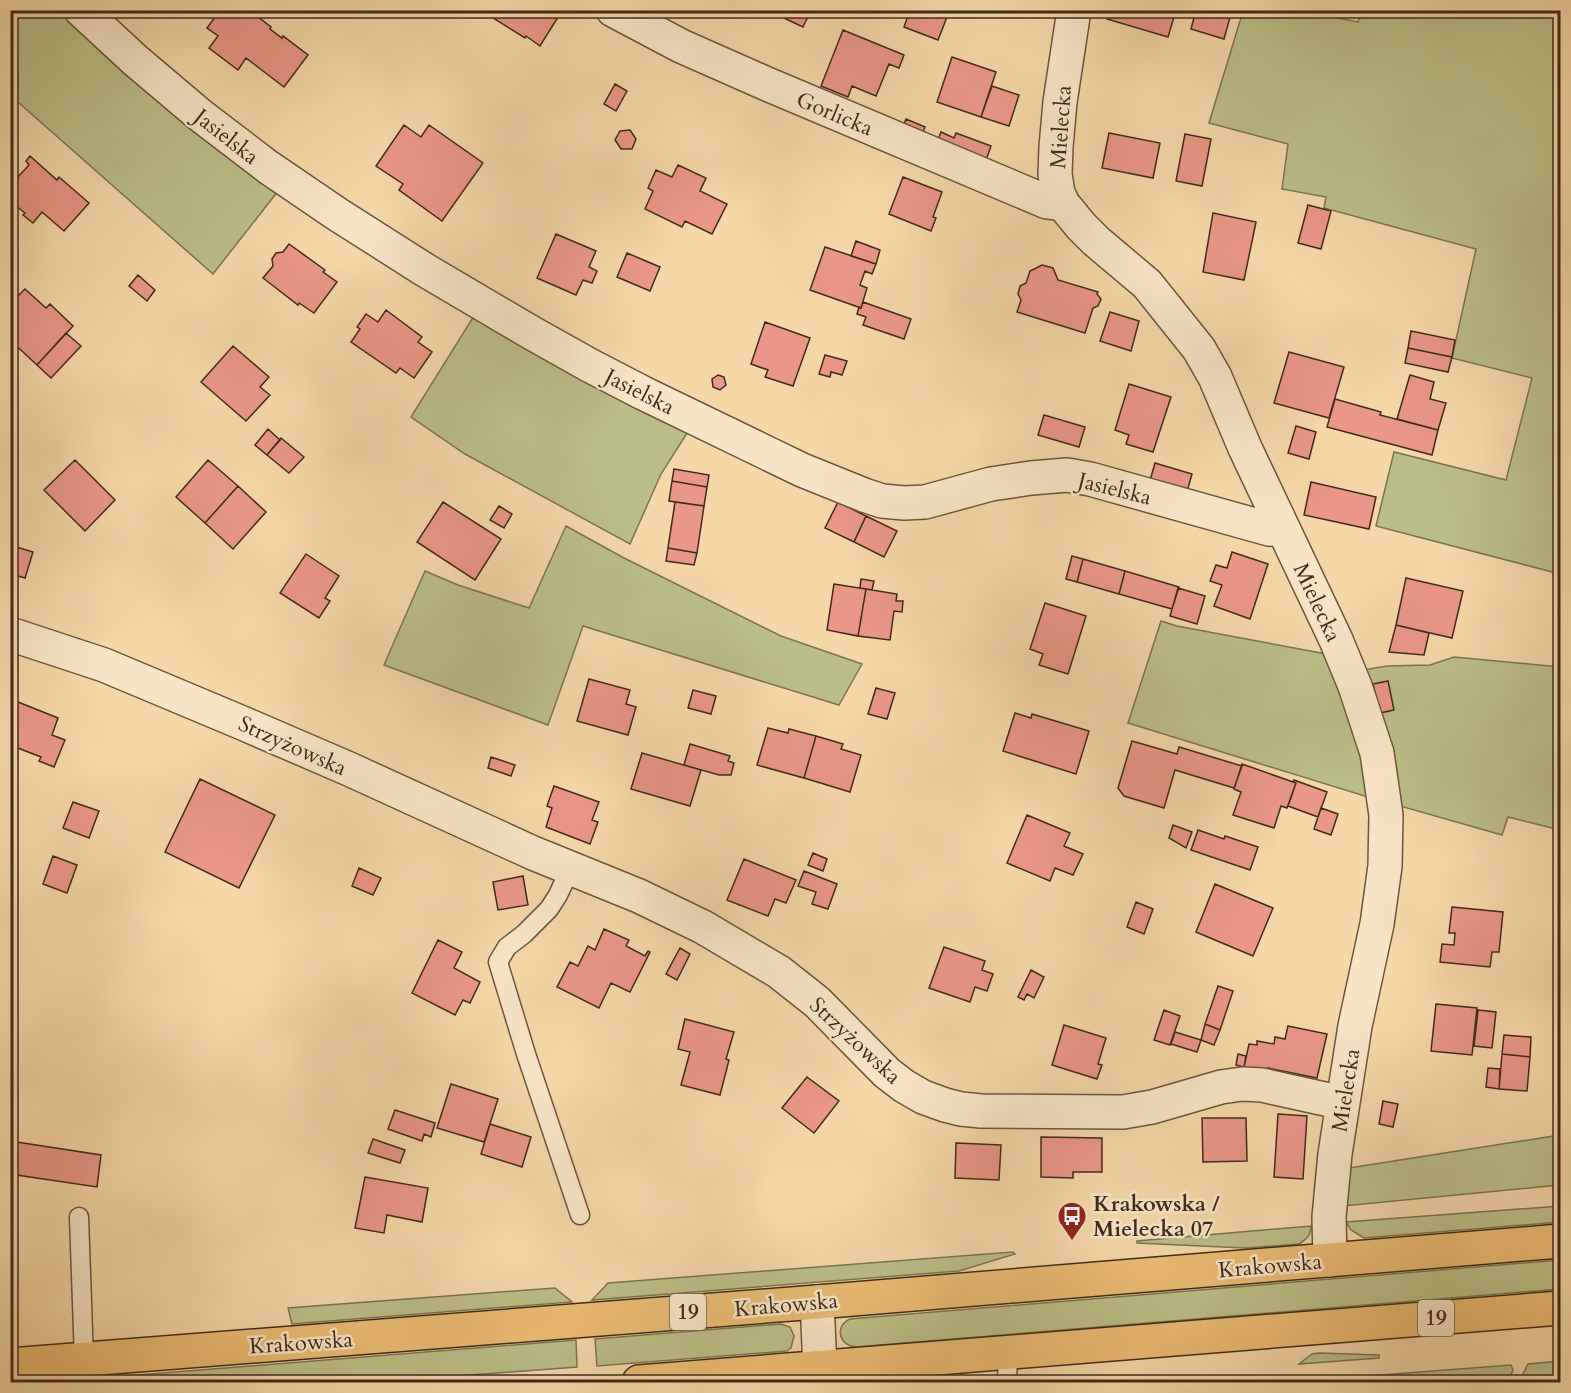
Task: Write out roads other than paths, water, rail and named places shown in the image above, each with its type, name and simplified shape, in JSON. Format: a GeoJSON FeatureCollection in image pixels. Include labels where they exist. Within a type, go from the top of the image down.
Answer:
{"type":"FeatureCollection","features":[{"type":"Feature","properties":{"kind":"main road","name":"Krakowska"},"geometry":{"type":"LineString","coordinates":[[10,1365],[1560,1241]]}},
{"type":"Feature","properties":{"kind":"main road","name":"19"},"geometry":{"type":"LineString","coordinates":[[639,1383],[1008,1368],[1560,1308]]}},
{"type":"Feature","properties":{"kind":"street","name":"Jasielska"},"geometry":{"type":"LineString","coordinates":[[81,10],[200,115],[268,167],[337,214],[445,281],[580,360],[802,470],[882,501],[904,503],[924,502],[991,484],[1066,475],[1090,479],[1269,530],[1284,530]]}},
{"type":"Feature","properties":{"kind":"street","name":"Gorlicka"},"geometry":{"type":"LineString","coordinates":[[613,10],[681,46],[767,84],[1036,198],[1063,204]]}},
{"type":"Feature","properties":{"kind":"street","name":"Mielecka"},"geometry":{"type":"LineString","coordinates":[[1074,10],[1063,79],[1056,147],[1055,174],[1058,193],[1063,204],[1081,226],[1147,284],[1199,349],[1215,377],[1245,448],[1312,587],[1355,686],[1377,753],[1386,815],[1385,866],[1377,924],[1359,1006],[1335,1154],[1330,1198],[1330,1260]]}},
{"type":"Feature","properties":{"kind":"street","name":"Strzyżowska"},"geometry":{"type":"LineString","coordinates":[[10,634],[104,665],[219,713],[570,869],[639,896],[703,927],[779,972],[817,1002],[887,1073],[923,1097],[945,1105],[981,1111],[1123,1112],[1152,1107],[1221,1087],[1242,1084],[1284,1089],[1343,1103]]}},
{"type":"Feature","properties":{"kind":"street"},"geometry":{"type":"LineString","coordinates":[[816,1302],[820,1375]]}},
{"type":"Feature","properties":{"kind":"lane"},"geometry":{"type":"LineString","coordinates":[[570,869],[549,909],[507,947],[498,962],[523,1045],[580,1215]]}},
{"type":"Feature","properties":{"kind":"lane"},"geometry":{"type":"LineString","coordinates":[[79,1217],[84,1360]]}},
{"type":"Feature","properties":{"kind":"place","name":"Krakowska / Mielecka 07"},"geometry":{"type":"Point","coordinates":[1072,1242]}}]}
